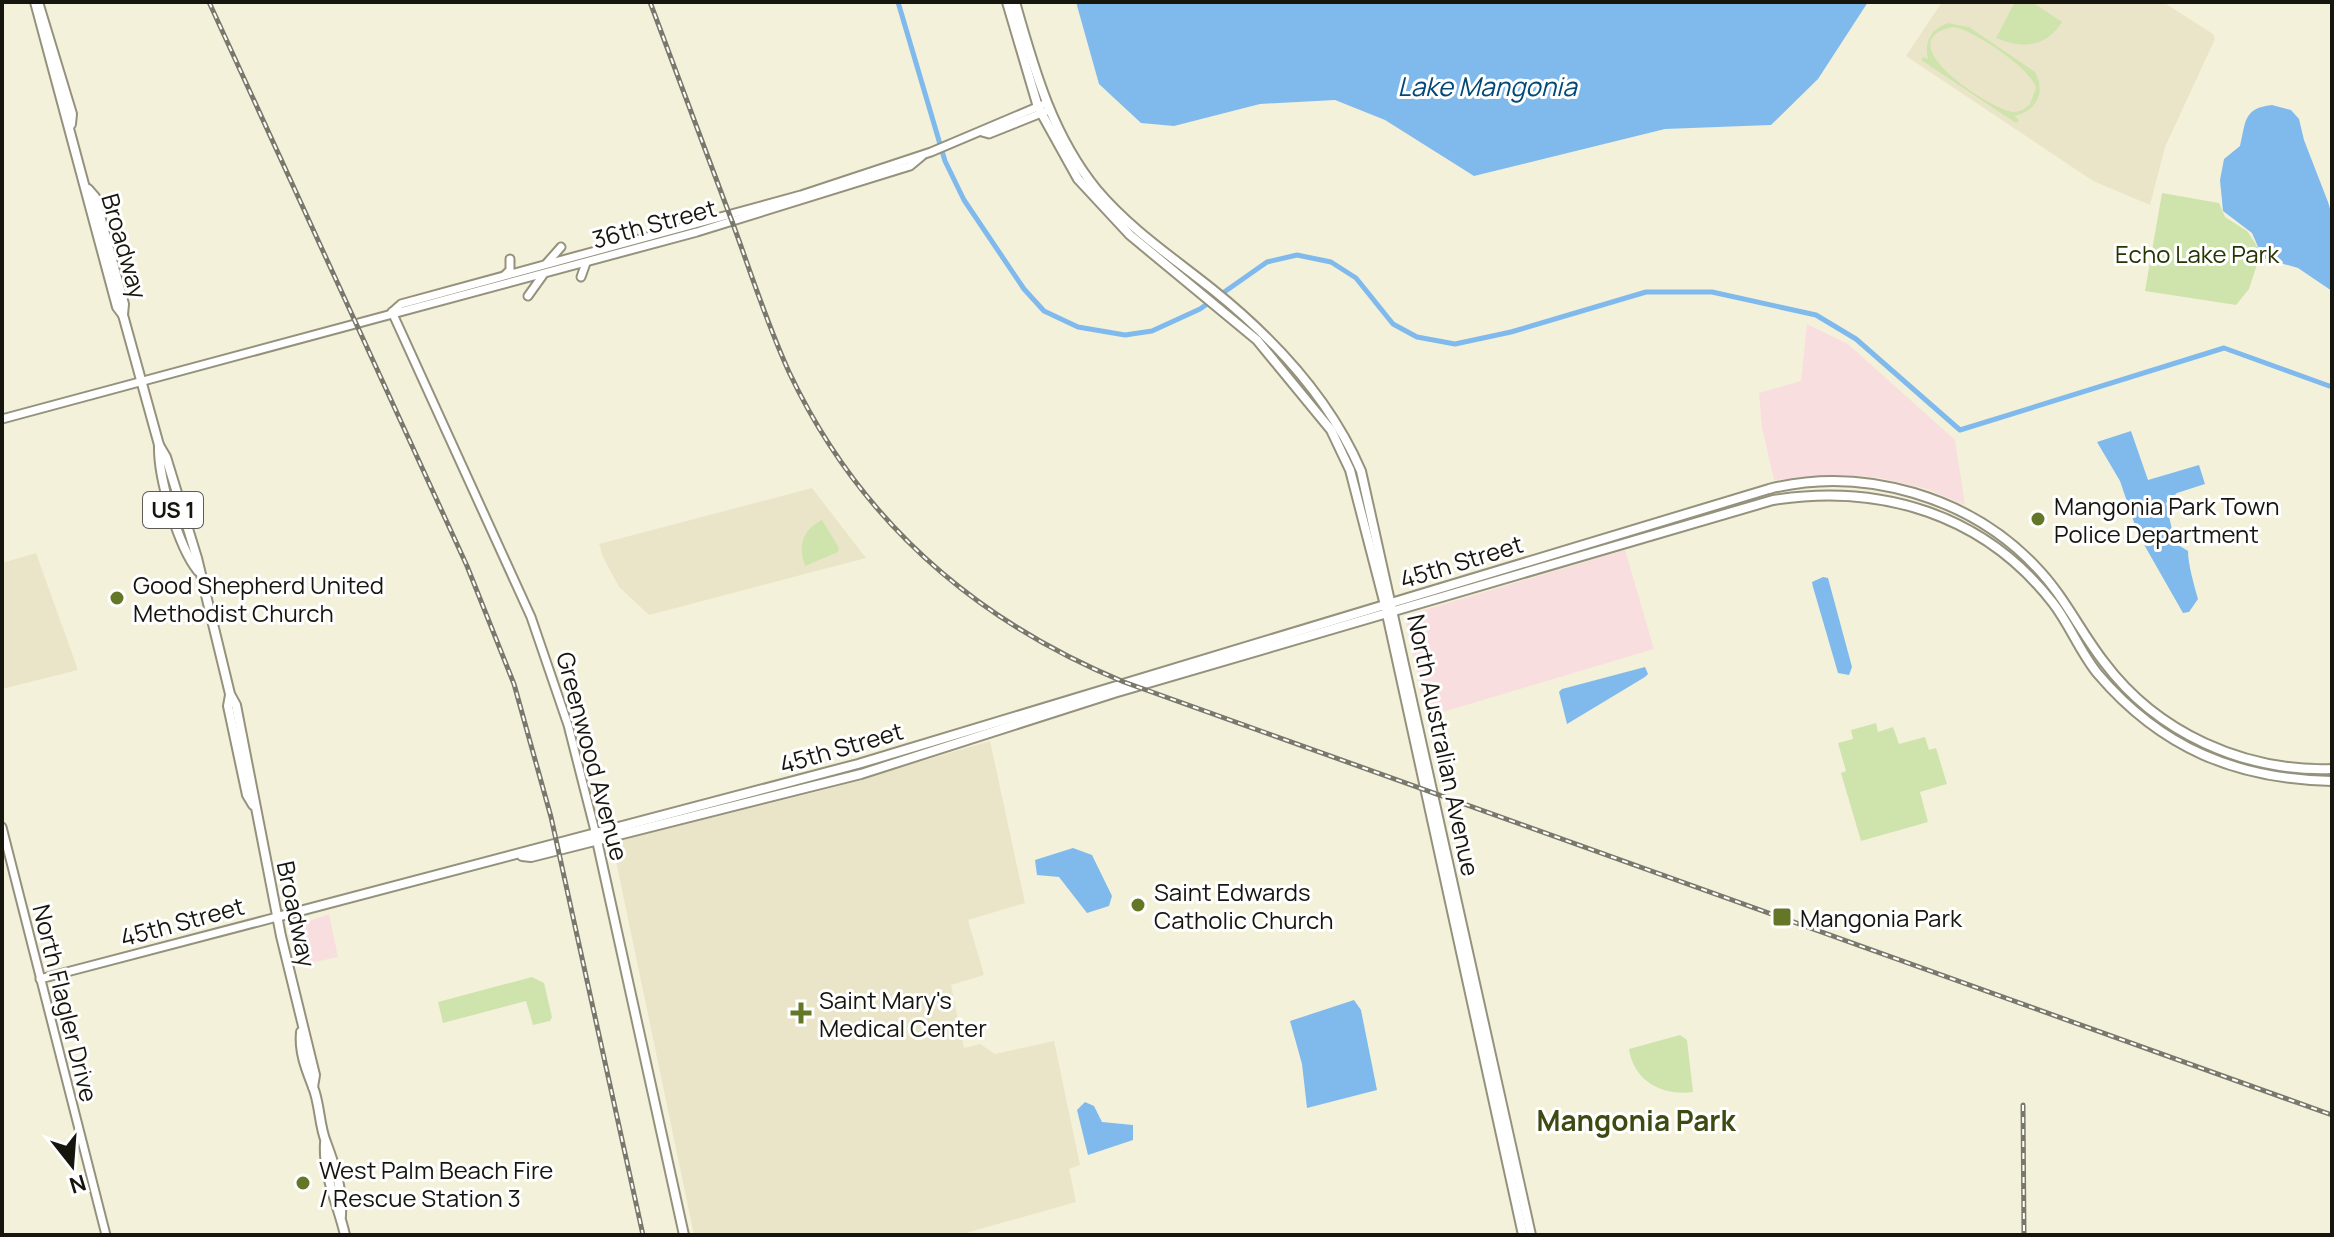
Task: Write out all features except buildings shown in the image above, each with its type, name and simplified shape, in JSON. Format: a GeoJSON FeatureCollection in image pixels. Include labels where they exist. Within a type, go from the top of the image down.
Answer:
{"type":"FeatureCollection","features":[{"type":"Feature","properties":{"kind":"main road","name":"Broadway"},"geometry":{"type":"LineString","coordinates":[[37,2],[57,90],[71,125],[88,188],[87,200],[117,307],[123,315],[159,445],[166,457],[230,694],[236,705],[252,778],[253,805],[301,1031],[308,1042],[315,1075],[313,1087],[325,1142],[324,1156],[334,1204],[341,1216],[345,1235]]}},
{"type":"Feature","properties":{"kind":"main road","name":"North Australian Avenue"},"geometry":{"type":"LineString","coordinates":[[1007,2],[1044,108],[1073,156],[1108,202],[1287,359],[1349,445],[1370,498],[1389,608],[1531,1235]]}},
{"type":"Feature","properties":{"kind":"main road","name":"North Australian Avenue"},"geometry":{"type":"LineString","coordinates":[[1015,2],[1044,108]]}},
{"type":"Feature","properties":{"kind":"main road","name":"45th Street"},"geometry":{"type":"LineString","coordinates":[[277,917],[521,856],[531,849],[861,774],[1780,486],[1832,482],[1897,489],[1956,509],[2024,555],[2058,592],[2114,675],[2166,722],[2189,736],[2255,762],[2327,770]]}},
{"type":"Feature","properties":{"kind":"main road","name":"45th Street"},"geometry":{"type":"LineString","coordinates":[[1389,608],[1773,500],[1819,493],[1885,498],[1914,505],[1965,526],[2018,564],[2052,603],[2099,675],[2172,739],[2211,759],[2254,774],[2332,781]]}},
{"type":"Feature","properties":{"kind":"main road"},"geometry":{"type":"LineString","coordinates":[[2311,781],[2327,770]]}},
{"type":"Feature","properties":{"kind":"main road","name":"Greenwood Avenue"},"geometry":{"type":"LineString","coordinates":[[596,835],[684,1235]]}},
{"type":"Feature","properties":{"kind":"main road","name":"North Australian Avenue"},"geometry":{"type":"LineString","coordinates":[[1452,894],[1523,1235]]}},
{"type":"Feature","properties":{"kind":"street","name":"36th Street"},"geometry":{"type":"LineString","coordinates":[[2,419],[392,312],[401,304],[694,225],[922,156],[982,132],[989,134],[1044,108]]}},
{"type":"Feature","properties":{"kind":"street","name":"36th Street"},"geometry":{"type":"LineString","coordinates":[[392,312],[400,314],[822,195],[910,166],[922,156]]}},
{"type":"Feature","properties":{"kind":"street"},"geometry":{"type":"LineString","coordinates":[[546,264],[561,247]]}},
{"type":"Feature","properties":{"kind":"street"},"geometry":{"type":"LineString","coordinates":[[504,276],[510,270],[510,259]]}},
{"type":"Feature","properties":{"kind":"street"},"geometry":{"type":"LineString","coordinates":[[581,277],[586,263]]}},
{"type":"Feature","properties":{"kind":"street"},"geometry":{"type":"LineString","coordinates":[[528,296],[544,274]]}},
{"type":"Feature","properties":{"kind":"street","name":"Greenwood Avenue"},"geometry":{"type":"LineString","coordinates":[[392,312],[531,617],[563,707],[596,835]]}},
{"type":"Feature","properties":{"kind":"street","name":"North Flagler Drive"},"geometry":{"type":"LineString","coordinates":[[2,827],[106,1235]]}},
{"type":"Feature","properties":{"kind":"street","name":"45th Street"},"geometry":{"type":"LineString","coordinates":[[40,979],[277,917]]}},
{"type":"Feature","properties":{"kind":"shaded area"},"geometry":{"type":"Polygon","coordinates":[[[1942,2],[2163,2],[2213,34],[2215,39],[2165,147],[2150,205],[2093,181],[1906,56],[1942,2]]]}},
{"type":"Feature","properties":{"kind":"shaded area"},"geometry":{"type":"Polygon","coordinates":[[[1807,324],[1848,344],[1955,440],[1965,505],[1927,489],[1880,478],[1849,475],[1774,480],[1762,428],[1759,393],[1801,381],[1807,324]]]}},
{"type":"Feature","properties":{"kind":"shaded area"},"geometry":{"type":"Polygon","coordinates":[[[812,488],[866,558],[649,615],[619,587],[599,544],[812,488]]]}},
{"type":"Feature","properties":{"kind":"shaded area"},"geometry":{"type":"Polygon","coordinates":[[[1625,550],[1654,649],[1426,717],[1406,623],[1411,614],[1625,550]]]}},
{"type":"Feature","properties":{"kind":"shaded area"},"geometry":{"type":"Polygon","coordinates":[[[36,553],[78,670],[2,689],[2,563],[36,553]]]}},
{"type":"Feature","properties":{"kind":"shaded area","name":"Saint Mary's Medical Center"},"geometry":{"type":"Polygon","coordinates":[[[990,741],[1025,903],[968,920],[984,975],[951,985],[964,1048],[980,1044],[995,1054],[1054,1041],[1080,1165],[1069,1169],[1076,1202],[959,1235],[694,1235],[612,842],[824,790],[990,741]]]}},
{"type":"Feature","properties":{"kind":"shaded area"},"geometry":{"type":"Polygon","coordinates":[[[329,914],[338,957],[297,966],[289,928],[329,914]]]}},
{"type":"Feature","properties":{"kind":"green space"},"geometry":{"type":"Polygon","coordinates":[[[2015,2],[2032,2],[2062,22],[2048,37],[2033,44],[2015,44],[1996,38],[2015,2]]]}},
{"type":"Feature","properties":{"kind":"green space"},"geometry":{"type":"Polygon","coordinates":[[[1948,23],[1969,27],[2035,72],[2040,87],[2037,100],[2029,110],[2014,116],[2019,120],[2016,123],[1921,60],[1923,57],[1928,59],[1928,41],[1933,32],[1948,23]],[[1953,27],[1935,35],[1930,46],[1936,60],[1967,88],[2002,109],[2016,112],[2028,106],[2036,88],[2032,80],[2000,51],[1953,27]]]}},
{"type":"Feature","properties":{"kind":"green space","name":"Echo Lake Park"},"geometry":{"type":"Polygon","coordinates":[[[2162,193],[2219,203],[2225,217],[2247,231],[2261,252],[2249,289],[2236,305],[2145,291],[2162,193]]]}},
{"type":"Feature","properties":{"kind":"green space"},"geometry":{"type":"Polygon","coordinates":[[[822,520],[839,548],[838,552],[805,566],[803,539],[822,520]]]}},
{"type":"Feature","properties":{"kind":"green space"},"geometry":{"type":"Polygon","coordinates":[[[1876,723],[1878,732],[1893,727],[1899,744],[1925,737],[1929,750],[1936,748],[1947,784],[1920,792],[1928,822],[1861,841],[1841,773],[1846,771],[1838,743],[1853,739],[1851,730],[1876,723]]]}},
{"type":"Feature","properties":{"kind":"green space"},"geometry":{"type":"Polygon","coordinates":[[[532,977],[544,983],[552,1017],[550,1021],[533,1025],[526,1001],[443,1023],[438,1002],[532,977]]]}},
{"type":"Feature","properties":{"kind":"green space"},"geometry":{"type":"Polygon","coordinates":[[[1680,1035],[1687,1040],[1693,1092],[1671,1092],[1652,1084],[1637,1070],[1629,1049],[1680,1035]]]}},
{"type":"Feature","properties":{"kind":"water","name":"Lake Mangonia"},"geometry":{"type":"Polygon","coordinates":[[[1076,2],[1868,2],[1818,79],[1771,125],[1665,129],[1474,176],[1385,120],[1335,100],[1260,104],[1174,126],[1141,123],[1099,84],[1076,2]]]}},
{"type":"Feature","properties":{"kind":"water"},"geometry":{"type":"Polygon","coordinates":[[[2272,105],[2291,110],[2299,119],[2328,202],[2332,215],[2332,291],[2298,268],[2263,258],[2252,233],[2223,211],[2220,180],[2224,159],[2240,146],[2245,123],[2251,113],[2272,105]]]}},
{"type":"Feature","properties":{"kind":"water"},"geometry":{"type":"Polygon","coordinates":[[[2131,431],[2148,480],[2199,465],[2205,484],[2177,493],[2166,503],[2175,543],[2188,551],[2198,599],[2189,612],[2183,613],[2138,534],[2120,481],[2097,442],[2131,431]]]}},
{"type":"Feature","properties":{"kind":"water"},"geometry":{"type":"Polygon","coordinates":[[[1828,578],[1852,667],[1849,675],[1838,673],[1813,587],[1812,582],[1828,578]]]}},
{"type":"Feature","properties":{"kind":"water"},"geometry":{"type":"Polygon","coordinates":[[[1645,667],[1648,674],[1645,677],[1567,724],[1559,692],[1562,689],[1645,667]]]}},
{"type":"Feature","properties":{"kind":"water"},"geometry":{"type":"Polygon","coordinates":[[[1073,848],[1092,855],[1112,896],[1109,906],[1087,913],[1059,877],[1037,875],[1035,860],[1073,848]]]}},
{"type":"Feature","properties":{"kind":"water"},"geometry":{"type":"Polygon","coordinates":[[[1354,1000],[1361,1010],[1377,1090],[1307,1108],[1302,1064],[1290,1021],[1354,1000]]]}},
{"type":"Feature","properties":{"kind":"water"},"geometry":{"type":"Polygon","coordinates":[[[1085,1102],[1094,1106],[1102,1122],[1133,1125],[1133,1140],[1088,1155],[1077,1110],[1085,1102]]]}},
{"type":"Feature","properties":{"kind":"waterway"},"geometry":{"type":"LineString","coordinates":[[898,2],[945,161],[964,200],[1024,289],[1044,311],[1078,327],[1125,335],[1152,331],[1200,309],[1267,262],[1297,255],[1331,262],[1356,278],[1393,324],[1417,337],[1455,344],[1511,332],[1646,292],[1712,292],[1816,315],[1856,339],[1960,430],[2224,348],[2332,387]]}},
{"type":"Feature","properties":{"kind":"railway"},"geometry":{"type":"LineString","coordinates":[[209,2],[467,566],[514,684],[551,817],[643,1235]]}},
{"type":"Feature","properties":{"kind":"railway"},"geometry":{"type":"LineString","coordinates":[[650,2],[774,336],[817,425],[886,519],[926,559],[971,596],[1018,628],[1069,657],[1124,682],[2332,1115]]}},
{"type":"Feature","properties":{"kind":"railway"},"geometry":{"type":"LineString","coordinates":[[2023,1105],[2024,1235]]}},
{"type":"Feature","properties":{"kind":"place","name":"Mangonia Park Town Police Department"},"geometry":{"type":"Point","coordinates":[2038,519]}},
{"type":"Feature","properties":{"kind":"place","name":"Good Shepherd United Methodist Church"},"geometry":{"type":"Point","coordinates":[117,598]}},
{"type":"Feature","properties":{"kind":"place","name":"Saint Edwards Catholic Church"},"geometry":{"type":"Point","coordinates":[1138,905]}},
{"type":"Feature","properties":{"kind":"place","name":"Mangonia Park"},"geometry":{"type":"Point","coordinates":[1782,917]}},
{"type":"Feature","properties":{"kind":"place","name":"Saint Mary's Medical Center"},"geometry":{"type":"Point","coordinates":[801,1013]}},
{"type":"Feature","properties":{"kind":"place","name":"West Palm Beach Fire / Rescue Station 3"},"geometry":{"type":"Point","coordinates":[303,1183]}},
{"type":"Feature","properties":{"kind":"district","name":"Mangonia Park"},"geometry":{"type":"Point","coordinates":[1636,1120]}}]}
